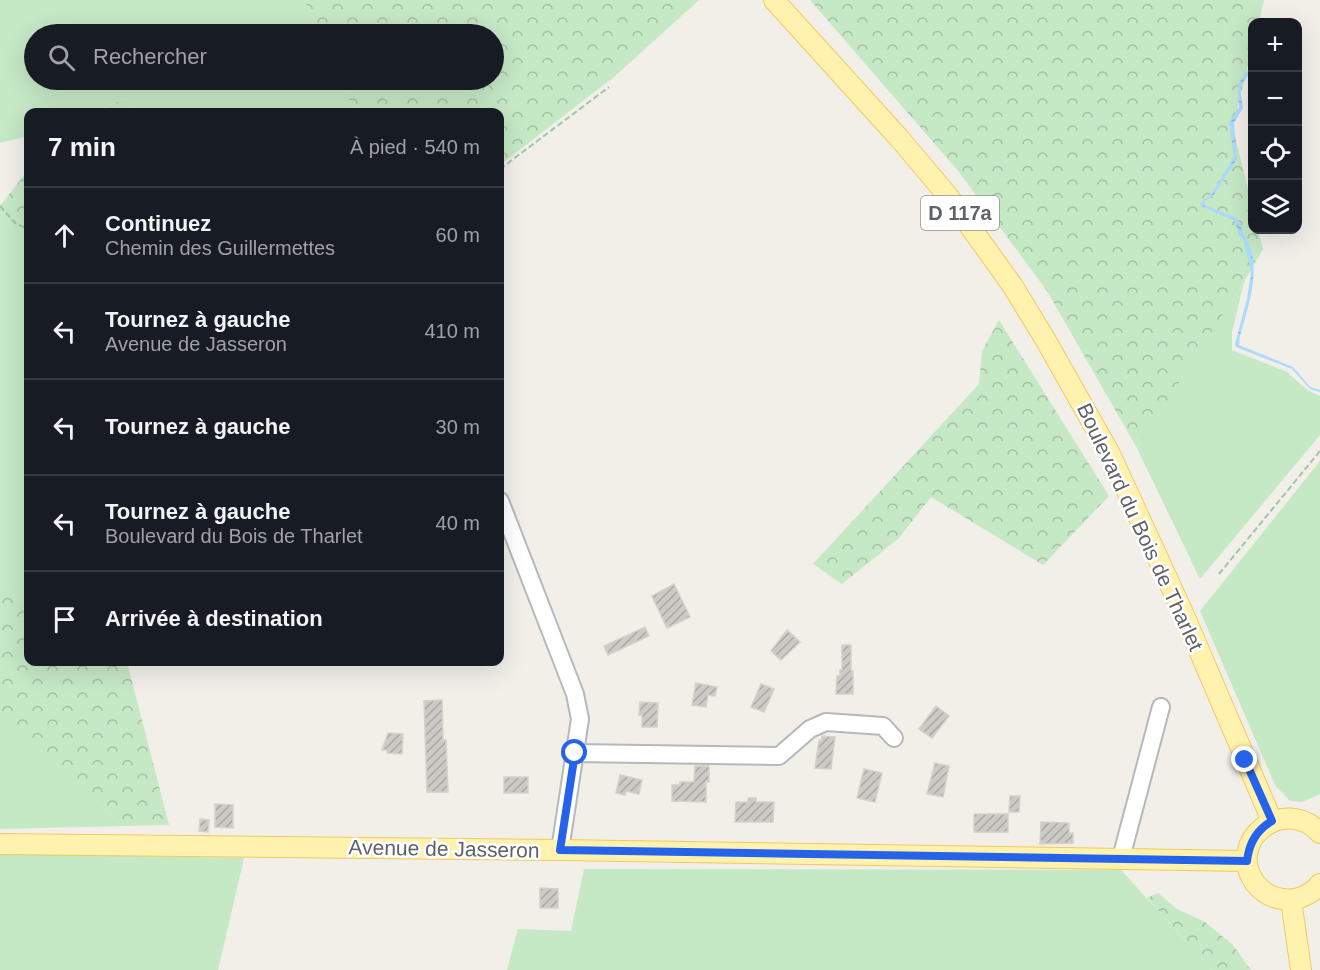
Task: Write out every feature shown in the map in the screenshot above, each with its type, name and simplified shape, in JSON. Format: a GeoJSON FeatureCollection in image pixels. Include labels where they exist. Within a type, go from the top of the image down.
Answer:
{"type":"FeatureCollection","features":[{"type":"Feature","properties":{"kind":"main road","name":"Boulevard du Bois de Tharlet"},"geometry":{"type":"LineString","coordinates":[[774,0],[948,196],[1012,285],[1110,454],[1184,615],[1272,821]]}},
{"type":"Feature","properties":{"kind":"main road"},"geometry":{"type":"LineString","coordinates":[[1317,825],[1290,818],[1272,821],[1257,832],[1251,840],[1247,861],[1248,870],[1257,886],[1273,897],[1291,900],[1309,894],[1320,884]]}},
{"type":"Feature","properties":{"kind":"main road","name":"Avenue de Jasseron"},"geometry":{"type":"LineString","coordinates":[[0,844],[1247,861]]}},
{"type":"Feature","properties":{"kind":"main road"},"geometry":{"type":"LineString","coordinates":[[1291,900],[1301,970]]}},
{"type":"Feature","properties":{"kind":"street"},"geometry":{"type":"LineString","coordinates":[[504,511],[575,694],[580,719],[560,850]]}},
{"type":"Feature","properties":{"kind":"street"},"geometry":{"type":"LineString","coordinates":[[1121,858],[1161,707]]}},
{"type":"Feature","properties":{"kind":"street"},"geometry":{"type":"LineString","coordinates":[[575,753],[779,756],[810,729],[826,722],[883,726],[894,738]]}},
{"type":"Feature","properties":{"kind":"path"},"geometry":{"type":"LineString","coordinates":[[504,166],[609,87]]}},
{"type":"Feature","properties":{"kind":"path"},"geometry":{"type":"LineString","coordinates":[[0,206],[15,223],[24,227]]}},
{"type":"Feature","properties":{"kind":"path"},"geometry":{"type":"LineString","coordinates":[[1220,574],[1320,451]]}},
{"type":"Feature","properties":{"kind":"green space"},"geometry":{"type":"Polygon","coordinates":[[[0,0],[304,0],[315,24],[24,24],[24,90],[345,90],[353,108],[129,108],[125,98],[104,108],[24,108],[24,137],[0,143],[0,0]]]}},
{"type":"Feature","properties":{"kind":"green space"},"geometry":{"type":"Polygon","coordinates":[[[304,0],[699,0],[614,77],[504,162],[504,108],[353,108],[345,90],[504,90],[504,24],[315,24],[304,0]]]}},
{"type":"Feature","properties":{"kind":"green space"},"geometry":{"type":"Polygon","coordinates":[[[810,0],[1264,0],[1260,18],[1248,18],[1248,65],[1233,127],[1248,189],[1248,234],[1259,234],[1263,249],[1137,448],[1047,291],[959,172],[810,0]]]}},
{"type":"Feature","properties":{"kind":"green space"},"geometry":{"type":"Polygon","coordinates":[[[125,98],[129,108],[104,108],[125,98]]]}},
{"type":"Feature","properties":{"kind":"green space"},"geometry":{"type":"Polygon","coordinates":[[[24,175],[24,223],[0,211],[0,206],[24,175]]]}},
{"type":"Feature","properties":{"kind":"green space"},"geometry":{"type":"Polygon","coordinates":[[[0,211],[24,223],[24,601],[17,602],[0,574],[0,211]]]}},
{"type":"Feature","properties":{"kind":"green space"},"geometry":{"type":"Polygon","coordinates":[[[1244,282],[1232,332],[1232,350],[1287,372],[1307,390],[1320,396],[1320,435],[1200,579],[1137,448],[1244,282]]]}},
{"type":"Feature","properties":{"kind":"green space"},"geometry":{"type":"Polygon","coordinates":[[[999,320],[1109,496],[1043,565],[931,497],[899,538],[842,584],[813,564],[979,384],[982,351],[999,320]]]}},
{"type":"Feature","properties":{"kind":"green space"},"geometry":{"type":"Polygon","coordinates":[[[1320,461],[1320,794],[1302,802],[1290,801],[1275,785],[1200,611],[1320,461]]]}},
{"type":"Feature","properties":{"kind":"green space"},"geometry":{"type":"Polygon","coordinates":[[[0,574],[17,602],[24,601],[24,666],[128,666],[169,825],[123,826],[31,741],[2,722],[0,718],[0,574]]]}},
{"type":"Feature","properties":{"kind":"green space"},"geometry":{"type":"Polygon","coordinates":[[[0,718],[2,722],[31,741],[123,826],[0,829],[0,718]]]}},
{"type":"Feature","properties":{"kind":"green space"},"geometry":{"type":"Polygon","coordinates":[[[0,853],[244,858],[218,970],[0,970],[0,853]]]}},
{"type":"Feature","properties":{"kind":"green space"},"geometry":{"type":"Polygon","coordinates":[[[584,869],[1121,870],[1212,970],[507,970],[518,929],[571,931],[584,869]]]}},
{"type":"Feature","properties":{"kind":"green space"},"geometry":{"type":"Polygon","coordinates":[[[1158,893],[1177,909],[1205,922],[1233,945],[1251,970],[1212,970],[1147,898],[1158,893]]]}},
{"type":"Feature","properties":{"kind":"water"},"geometry":{"type":"Polygon","coordinates":[[[1248,70],[1248,75],[1240,88],[1243,108],[1234,123],[1237,159],[1213,196],[1204,201],[1205,205],[1237,218],[1252,254],[1254,275],[1239,345],[1293,367],[1310,387],[1320,392],[1310,389],[1292,369],[1236,347],[1235,344],[1247,299],[1251,272],[1244,241],[1239,235],[1235,221],[1201,206],[1200,203],[1212,193],[1234,157],[1229,122],[1239,107],[1238,85],[1248,70]]]}},
{"type":"Feature","properties":{"kind":"building"},"geometry":{"type":"Polygon","coordinates":[[[674,584],[690,617],[667,628],[652,596],[674,584]]]}},
{"type":"Feature","properties":{"kind":"building"},"geometry":{"type":"Polygon","coordinates":[[[645,627],[649,636],[608,655],[604,646],[645,627]]]}},
{"type":"Feature","properties":{"kind":"building"},"geometry":{"type":"Polygon","coordinates":[[[787,630],[800,642],[781,660],[771,651],[787,630]]]}},
{"type":"Feature","properties":{"kind":"building"},"geometry":{"type":"Polygon","coordinates":[[[842,645],[851,645],[853,694],[836,694],[837,676],[840,676],[840,670],[842,670],[842,645]]]}},
{"type":"Feature","properties":{"kind":"building"},"geometry":{"type":"Polygon","coordinates":[[[696,683],[717,687],[715,696],[708,695],[706,707],[692,705],[696,683]]]}},
{"type":"Feature","properties":{"kind":"building"},"geometry":{"type":"Polygon","coordinates":[[[761,684],[774,689],[764,712],[751,707],[761,684]]]}},
{"type":"Feature","properties":{"kind":"building"},"geometry":{"type":"Polygon","coordinates":[[[442,700],[448,792],[427,792],[424,701],[442,700]]]}},
{"type":"Feature","properties":{"kind":"building"},"geometry":{"type":"Polygon","coordinates":[[[640,702],[658,703],[657,727],[642,727],[642,715],[639,715],[640,702]]]}},
{"type":"Feature","properties":{"kind":"building"},"geometry":{"type":"Polygon","coordinates":[[[936,706],[949,716],[932,738],[919,729],[936,706]]]}},
{"type":"Feature","properties":{"kind":"building"},"geometry":{"type":"Polygon","coordinates":[[[388,733],[403,734],[402,754],[387,753],[387,750],[382,750],[388,733]]]}},
{"type":"Feature","properties":{"kind":"building"},"geometry":{"type":"Polygon","coordinates":[[[822,736],[835,737],[831,769],[815,768],[819,740],[822,741],[822,736]]]}},
{"type":"Feature","properties":{"kind":"building"},"geometry":{"type":"Polygon","coordinates":[[[935,763],[949,766],[943,797],[927,794],[935,763]]]}},
{"type":"Feature","properties":{"kind":"building"},"geometry":{"type":"Polygon","coordinates":[[[695,766],[709,766],[706,802],[672,801],[672,785],[680,785],[680,782],[694,782],[695,766]]]}},
{"type":"Feature","properties":{"kind":"building"},"geometry":{"type":"Polygon","coordinates":[[[864,769],[882,773],[875,802],[857,798],[864,769]]]}},
{"type":"Feature","properties":{"kind":"building"},"geometry":{"type":"Polygon","coordinates":[[[620,775],[642,780],[639,794],[626,791],[625,795],[616,793],[620,775]]]}},
{"type":"Feature","properties":{"kind":"building"},"geometry":{"type":"Polygon","coordinates":[[[504,777],[528,777],[528,793],[504,793],[504,777]]]}},
{"type":"Feature","properties":{"kind":"building"},"geometry":{"type":"Polygon","coordinates":[[[1010,796],[1020,796],[1019,812],[1009,812],[1010,796]]]}},
{"type":"Feature","properties":{"kind":"building"},"geometry":{"type":"Polygon","coordinates":[[[748,798],[756,798],[756,802],[774,802],[773,822],[735,822],[736,802],[748,802],[748,798]]]}},
{"type":"Feature","properties":{"kind":"building"},"geometry":{"type":"Polygon","coordinates":[[[215,804],[233,805],[233,828],[215,827],[215,804]]]}},
{"type":"Feature","properties":{"kind":"building"},"geometry":{"type":"Polygon","coordinates":[[[974,814],[1008,814],[1008,832],[974,832],[974,814]]]}},
{"type":"Feature","properties":{"kind":"building"},"geometry":{"type":"Polygon","coordinates":[[[200,819],[209,820],[208,832],[199,831],[200,819]]]}},
{"type":"Feature","properties":{"kind":"building"},"geometry":{"type":"Polygon","coordinates":[[[1041,822],[1069,823],[1069,833],[1073,833],[1073,843],[1040,844],[1041,822]]]}},
{"type":"Feature","properties":{"kind":"building"},"geometry":{"type":"Polygon","coordinates":[[[540,888],[558,889],[558,908],[540,908],[540,888]]]}},
{"type":"Feature","properties":{"kind":"route"},"geometry":{"type":"LineString","coordinates":[[575,753],[560,850],[1247,861],[1251,840],[1257,832],[1272,821],[1245,760]]}}]}
